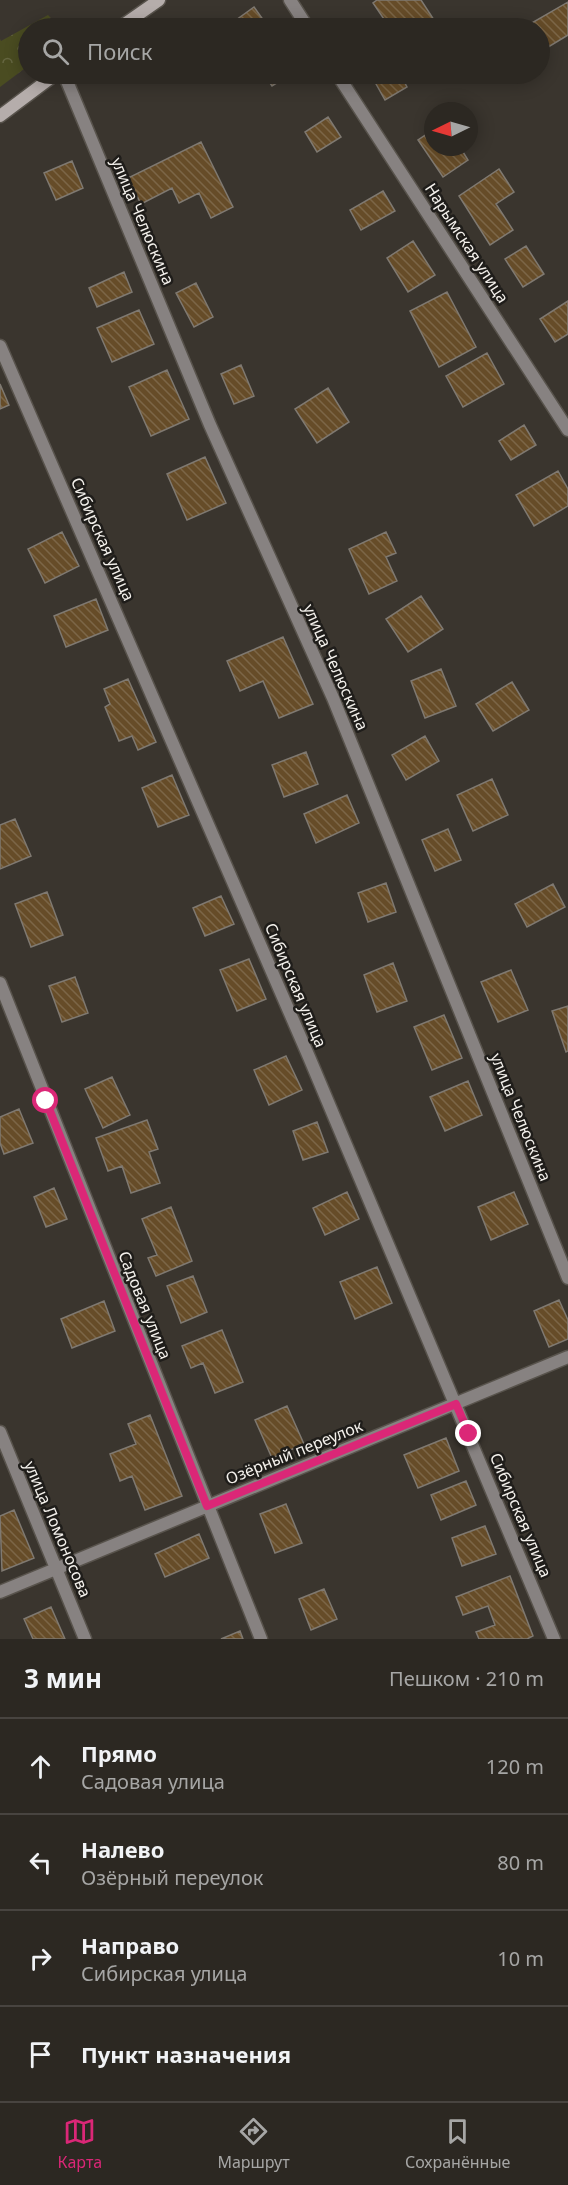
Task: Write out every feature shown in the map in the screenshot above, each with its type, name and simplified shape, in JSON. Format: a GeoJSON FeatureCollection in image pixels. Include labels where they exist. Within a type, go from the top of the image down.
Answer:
{"type":"FeatureCollection","features":[{"type":"Feature","properties":{"kind":"street"},"geometry":{"type":"LineString","coordinates":[[133,18],[159,0]]}},
{"type":"Feature","properties":{"kind":"street"},"geometry":{"type":"LineString","coordinates":[[290,0],[302,18]]}},
{"type":"Feature","properties":{"kind":"street"},"geometry":{"type":"LineString","coordinates":[[0,116],[43,84]]}},
{"type":"Feature","properties":{"kind":"street","name":"улица Челюскина"},"geometry":{"type":"LineString","coordinates":[[68,84],[210,425],[333,698],[568,1278]]}},
{"type":"Feature","properties":{"kind":"street","name":"Нарымская улица"},"geometry":{"type":"LineString","coordinates":[[343,84],[568,430]]}},
{"type":"Feature","properties":{"kind":"street","name":"Сибирская улица"},"geometry":{"type":"LineString","coordinates":[[0,346],[305,1046],[554,1639]]}},
{"type":"Feature","properties":{"kind":"street","name":"Садовая улица"},"geometry":{"type":"LineString","coordinates":[[0,983],[261,1639]]}},
{"type":"Feature","properties":{"kind":"street","name":"Озёрный переулок"},"geometry":{"type":"LineString","coordinates":[[0,1592],[568,1357]]}},
{"type":"Feature","properties":{"kind":"street","name":"улица Ломоносова"},"geometry":{"type":"LineString","coordinates":[[0,1432],[58,1568],[85,1639]]}},
{"type":"Feature","properties":{"kind":"green space"},"geometry":{"type":"Polygon","coordinates":[[[18,32],[18,74],[0,87],[0,39],[1,41],[18,32]]]}},
{"type":"Feature","properties":{"kind":"building"},"geometry":{"type":"Polygon","coordinates":[[[377,0],[421,0],[433,18],[383,18],[373,3],[377,0]]]}},
{"type":"Feature","properties":{"kind":"building"},"geometry":{"type":"Polygon","coordinates":[[[568,2],[568,35],[550,46],[550,18],[540,18],[568,2]]]}},
{"type":"Feature","properties":{"kind":"building"},"geometry":{"type":"Polygon","coordinates":[[[254,7],[262,18],[239,18],[254,7]]]}},
{"type":"Feature","properties":{"kind":"building"},"geometry":{"type":"Polygon","coordinates":[[[376,84],[405,84],[407,87],[385,100],[376,84]]]}},
{"type":"Feature","properties":{"kind":"building"},"geometry":{"type":"Polygon","coordinates":[[[328,117],[341,137],[317,152],[305,132],[328,117]]]}},
{"type":"Feature","properties":{"kind":"building"},"geometry":{"type":"Polygon","coordinates":[[[424,136],[424,149],[418,140],[424,136]]]}},
{"type":"Feature","properties":{"kind":"building"},"geometry":{"type":"Polygon","coordinates":[[[201,142],[233,207],[211,218],[199,193],[179,203],[172,188],[141,204],[128,178],[201,142]]]}},
{"type":"Feature","properties":{"kind":"building"},"geometry":{"type":"Polygon","coordinates":[[[429,156],[466,156],[468,160],[443,177],[429,156]]]}},
{"type":"Feature","properties":{"kind":"building"},"geometry":{"type":"Polygon","coordinates":[[[72,161],[83,188],[56,200],[44,173],[72,161]]]}},
{"type":"Feature","properties":{"kind":"building"},"geometry":{"type":"Polygon","coordinates":[[[499,169],[514,192],[496,204],[513,230],[490,245],[459,196],[499,169]]]}},
{"type":"Feature","properties":{"kind":"building"},"geometry":{"type":"Polygon","coordinates":[[[383,191],[395,211],[361,230],[350,210],[383,191]]]}},
{"type":"Feature","properties":{"kind":"building"},"geometry":{"type":"Polygon","coordinates":[[[413,241],[435,275],[408,292],[387,258],[413,241]]]}},
{"type":"Feature","properties":{"kind":"building"},"geometry":{"type":"Polygon","coordinates":[[[526,246],[544,274],[523,287],[505,259],[526,246]]]}},
{"type":"Feature","properties":{"kind":"building"},"geometry":{"type":"Polygon","coordinates":[[[124,272],[132,292],[97,307],[89,288],[124,272]]]}},
{"type":"Feature","properties":{"kind":"building"},"geometry":{"type":"Polygon","coordinates":[[[196,283],[213,317],[194,327],[176,293],[196,283]]]}},
{"type":"Feature","properties":{"kind":"building"},"geometry":{"type":"Polygon","coordinates":[[[447,292],[476,347],[439,367],[410,311],[447,292]]]}},
{"type":"Feature","properties":{"kind":"building"},"geometry":{"type":"Polygon","coordinates":[[[568,301],[568,334],[555,342],[540,319],[568,301]]]}},
{"type":"Feature","properties":{"kind":"building"},"geometry":{"type":"Polygon","coordinates":[[[139,310],[154,344],[112,362],[97,328],[139,310]]]}},
{"type":"Feature","properties":{"kind":"building"},"geometry":{"type":"Polygon","coordinates":[[[487,353],[504,384],[463,407],[446,376],[487,353]]]}},
{"type":"Feature","properties":{"kind":"building"},"geometry":{"type":"Polygon","coordinates":[[[241,365],[254,396],[234,404],[221,374],[241,365]]]}},
{"type":"Feature","properties":{"kind":"building"},"geometry":{"type":"Polygon","coordinates":[[[167,370],[189,419],[151,436],[129,387],[167,370]]]}},
{"type":"Feature","properties":{"kind":"building"},"geometry":{"type":"Polygon","coordinates":[[[0,384],[9,405],[0,409],[0,384]]]}},
{"type":"Feature","properties":{"kind":"building"},"geometry":{"type":"Polygon","coordinates":[[[328,388],[349,422],[317,443],[295,409],[328,388]]]}},
{"type":"Feature","properties":{"kind":"building"},"geometry":{"type":"Polygon","coordinates":[[[524,425],[536,445],[511,460],[499,441],[524,425]]]}},
{"type":"Feature","properties":{"kind":"building"},"geometry":{"type":"Polygon","coordinates":[[[205,457],[226,503],[187,520],[167,474],[205,457]]]}},
{"type":"Feature","properties":{"kind":"building"},"geometry":{"type":"Polygon","coordinates":[[[558,471],[568,489],[568,506],[534,526],[516,495],[558,471]]]}},
{"type":"Feature","properties":{"kind":"building"},"geometry":{"type":"Polygon","coordinates":[[[62,532],[79,566],[45,583],[28,549],[62,532]]]}},
{"type":"Feature","properties":{"kind":"building"},"geometry":{"type":"Polygon","coordinates":[[[386,532],[396,553],[386,557],[397,581],[369,594],[349,549],[386,532]]]}},
{"type":"Feature","properties":{"kind":"building"},"geometry":{"type":"Polygon","coordinates":[[[421,596],[443,629],[408,652],[386,619],[421,596]]]}},
{"type":"Feature","properties":{"kind":"building"},"geometry":{"type":"Polygon","coordinates":[[[96,599],[108,630],[66,647],[54,616],[96,599]]]}},
{"type":"Feature","properties":{"kind":"building"},"geometry":{"type":"Polygon","coordinates":[[[283,637],[313,704],[279,718],[263,681],[240,691],[227,661],[283,637]]]}},
{"type":"Feature","properties":{"kind":"building"},"geometry":{"type":"Polygon","coordinates":[[[441,669],[456,706],[425,718],[411,681],[441,669]]]}},
{"type":"Feature","properties":{"kind":"building"},"geometry":{"type":"Polygon","coordinates":[[[128,679],[156,742],[138,750],[132,736],[119,741],[105,707],[110,704],[104,689],[128,679]]]}},
{"type":"Feature","properties":{"kind":"building"},"geometry":{"type":"Polygon","coordinates":[[[512,682],[529,710],[493,731],[476,704],[512,682]]]}},
{"type":"Feature","properties":{"kind":"building"},"geometry":{"type":"Polygon","coordinates":[[[425,736],[439,761],[406,780],[392,755],[425,736]]]}},
{"type":"Feature","properties":{"kind":"building"},"geometry":{"type":"Polygon","coordinates":[[[306,752],[318,784],[284,797],[272,765],[306,752]]]}},
{"type":"Feature","properties":{"kind":"building"},"geometry":{"type":"Polygon","coordinates":[[[172,775],[189,815],[158,827],[142,788],[172,775]]]}},
{"type":"Feature","properties":{"kind":"building"},"geometry":{"type":"Polygon","coordinates":[[[492,779],[508,815],[473,831],[457,795],[492,779]]]}},
{"type":"Feature","properties":{"kind":"building"},"geometry":{"type":"Polygon","coordinates":[[[347,795],[359,823],[316,843],[304,814],[347,795]]]}},
{"type":"Feature","properties":{"kind":"building"},"geometry":{"type":"Polygon","coordinates":[[[15,819],[31,856],[0,869],[0,825],[15,819]]]}},
{"type":"Feature","properties":{"kind":"building"},"geometry":{"type":"Polygon","coordinates":[[[448,829],[461,860],[435,871],[422,840],[448,829]]]}},
{"type":"Feature","properties":{"kind":"building"},"geometry":{"type":"Polygon","coordinates":[[[386,883],[396,912],[368,922],[358,893],[386,883]]]}},
{"type":"Feature","properties":{"kind":"building"},"geometry":{"type":"Polygon","coordinates":[[[553,884],[565,907],[527,927],[515,904],[553,884]]]}},
{"type":"Feature","properties":{"kind":"building"},"geometry":{"type":"Polygon","coordinates":[[[47,892],[63,935],[31,947],[15,904],[47,892]]]}},
{"type":"Feature","properties":{"kind":"building"},"geometry":{"type":"Polygon","coordinates":[[[221,896],[234,924],[205,936],[193,908],[221,896]]]}},
{"type":"Feature","properties":{"kind":"building"},"geometry":{"type":"Polygon","coordinates":[[[249,959],[266,999],[237,1011],[220,970],[249,959]]]}},
{"type":"Feature","properties":{"kind":"building"},"geometry":{"type":"Polygon","coordinates":[[[393,963],[407,1001],[377,1012],[364,975],[393,963]]]}},
{"type":"Feature","properties":{"kind":"building"},"geometry":{"type":"Polygon","coordinates":[[[511,970],[528,1010],[498,1022],[481,982],[511,970]]]}},
{"type":"Feature","properties":{"kind":"building"},"geometry":{"type":"Polygon","coordinates":[[[75,977],[88,1013],[62,1022],[49,986],[75,977]]]}},
{"type":"Feature","properties":{"kind":"building"},"geometry":{"type":"Polygon","coordinates":[[[568,1006],[568,1051],[566,1052],[552,1011],[568,1006]]]}},
{"type":"Feature","properties":{"kind":"building"},"geometry":{"type":"Polygon","coordinates":[[[444,1015],[462,1058],[432,1070],[414,1027],[444,1015]]]}},
{"type":"Feature","properties":{"kind":"building"},"geometry":{"type":"Polygon","coordinates":[[[286,1056],[302,1090],[269,1105],[254,1070],[286,1056]]]}},
{"type":"Feature","properties":{"kind":"building"},"geometry":{"type":"Polygon","coordinates":[[[112,1077],[130,1115],[103,1128],[85,1089],[112,1077]]]}},
{"type":"Feature","properties":{"kind":"building"},"geometry":{"type":"Polygon","coordinates":[[[468,1081],[482,1115],[445,1131],[430,1097],[468,1081]]]}},
{"type":"Feature","properties":{"kind":"building"},"geometry":{"type":"Polygon","coordinates":[[[19,1109],[33,1143],[4,1154],[0,1143],[0,1117],[19,1109]]]}},
{"type":"Feature","properties":{"kind":"building"},"geometry":{"type":"Polygon","coordinates":[[[147,1120],[158,1149],[149,1152],[160,1183],[131,1193],[122,1166],[108,1171],[96,1138],[147,1120]]]}},
{"type":"Feature","properties":{"kind":"building"},"geometry":{"type":"Polygon","coordinates":[[[317,1122],[328,1152],[303,1160],[293,1131],[317,1122]]]}},
{"type":"Feature","properties":{"kind":"building"},"geometry":{"type":"Polygon","coordinates":[[[54,1188],[67,1219],[46,1227],[34,1197],[54,1188]]]}},
{"type":"Feature","properties":{"kind":"building"},"geometry":{"type":"Polygon","coordinates":[[[347,1192],[359,1219],[325,1235],[313,1208],[347,1192]]]}},
{"type":"Feature","properties":{"kind":"building"},"geometry":{"type":"Polygon","coordinates":[[[514,1192],[528,1224],[491,1240],[478,1207],[514,1192]]]}},
{"type":"Feature","properties":{"kind":"building"},"geometry":{"type":"Polygon","coordinates":[[[171,1207],[192,1261],[156,1276],[148,1258],[157,1255],[142,1219],[171,1207]]]}},
{"type":"Feature","properties":{"kind":"building"},"geometry":{"type":"Polygon","coordinates":[[[377,1267],[392,1303],[355,1319],[340,1282],[377,1267]]]}},
{"type":"Feature","properties":{"kind":"building"},"geometry":{"type":"Polygon","coordinates":[[[193,1276],[207,1312],[181,1323],[167,1286],[193,1276]]]}},
{"type":"Feature","properties":{"kind":"building"},"geometry":{"type":"Polygon","coordinates":[[[559,1300],[568,1320],[568,1339],[549,1347],[534,1311],[559,1300]]]}},
{"type":"Feature","properties":{"kind":"building"},"geometry":{"type":"Polygon","coordinates":[[[104,1301],[115,1331],[72,1348],[61,1319],[104,1301]]]}},
{"type":"Feature","properties":{"kind":"building"},"geometry":{"type":"Polygon","coordinates":[[[222,1330],[243,1382],[215,1393],[203,1363],[191,1368],[182,1346],[222,1330]]]}},
{"type":"Feature","properties":{"kind":"building"},"geometry":{"type":"Polygon","coordinates":[[[287,1406],[304,1444],[272,1458],[255,1420],[287,1406]]]}},
{"type":"Feature","properties":{"kind":"building"},"geometry":{"type":"Polygon","coordinates":[[[150,1415],[182,1496],[145,1510],[132,1476],[120,1481],[110,1454],[136,1444],[128,1424],[150,1415]]]}},
{"type":"Feature","properties":{"kind":"building"},"geometry":{"type":"Polygon","coordinates":[[[446,1438],[459,1471],[418,1488],[404,1455],[446,1438]]]}},
{"type":"Feature","properties":{"kind":"building"},"geometry":{"type":"Polygon","coordinates":[[[466,1481],[476,1505],[441,1520],[431,1495],[466,1481]]]}},
{"type":"Feature","properties":{"kind":"building"},"geometry":{"type":"Polygon","coordinates":[[[286,1504],[302,1543],[275,1553],[260,1514],[286,1504]]]}},
{"type":"Feature","properties":{"kind":"building"},"geometry":{"type":"Polygon","coordinates":[[[14,1510],[34,1558],[2,1571],[0,1516],[14,1510]]]}},
{"type":"Feature","properties":{"kind":"building"},"geometry":{"type":"Polygon","coordinates":[[[485,1526],[496,1554],[462,1566],[452,1538],[485,1526]]]}},
{"type":"Feature","properties":{"kind":"building"},"geometry":{"type":"Polygon","coordinates":[[[199,1534],[209,1558],[165,1577],[155,1554],[199,1534]]]}},
{"type":"Feature","properties":{"kind":"building"},"geometry":{"type":"Polygon","coordinates":[[[510,1576],[533,1636],[527,1639],[479,1639],[476,1632],[495,1625],[488,1606],[463,1615],[456,1597],[510,1576]]]}},
{"type":"Feature","properties":{"kind":"building"},"geometry":{"type":"Polygon","coordinates":[[[324,1589],[337,1619],[311,1630],[299,1599],[324,1589]]]}},
{"type":"Feature","properties":{"kind":"building"},"geometry":{"type":"Polygon","coordinates":[[[51,1607],[65,1639],[33,1639],[24,1619],[51,1607]]]}},
{"type":"Feature","properties":{"kind":"building"},"geometry":{"type":"Polygon","coordinates":[[[240,1631],[243,1639],[221,1639],[240,1631]]]}},
{"type":"Feature","properties":{"kind":"route"},"geometry":{"type":"LineString","coordinates":[[46,1101],[207,1506],[456,1404],[469,1434]]}}]}
